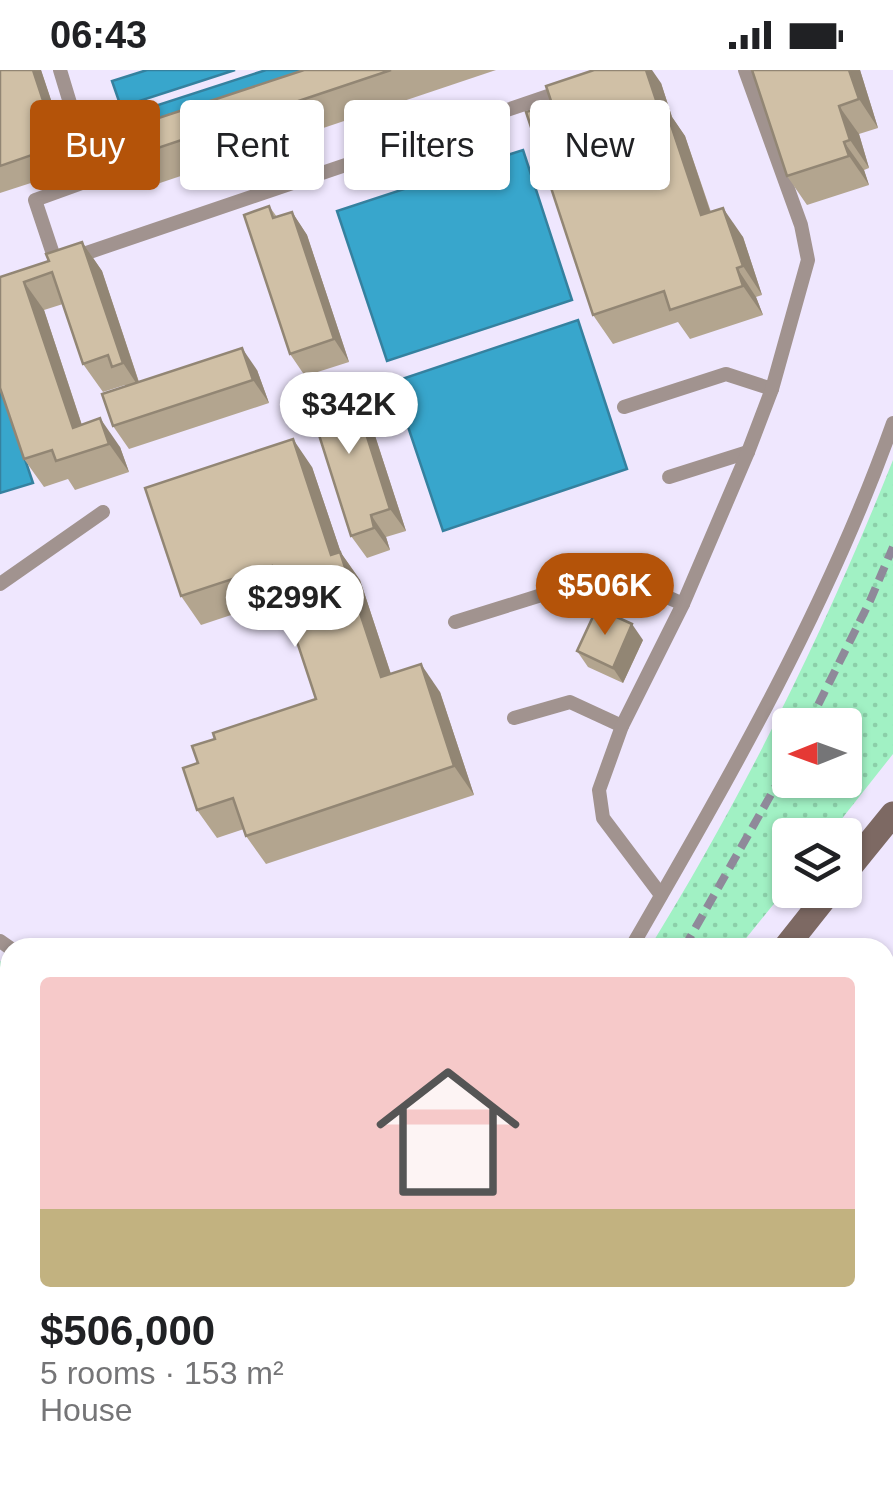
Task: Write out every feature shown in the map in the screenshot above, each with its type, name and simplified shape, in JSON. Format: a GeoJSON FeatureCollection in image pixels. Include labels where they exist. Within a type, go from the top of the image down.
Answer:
{"type":"FeatureCollection","features":[{"type":"Feature","properties":{"kind":"street"},"geometry":{"type":"LineString","coordinates":[[862,852],[893,814]]}},
{"type":"Feature","properties":{"kind":"street"},"geometry":{"type":"LineString","coordinates":[[793,938],[817,908]]}},
{"type":"Feature","properties":{"kind":"lane"},"geometry":{"type":"LineString","coordinates":[[56,264],[34,200],[93,179],[60,70]]}},
{"type":"Feature","properties":{"kind":"lane"},"geometry":{"type":"LineString","coordinates":[[662,895],[603,818],[599,790],[622,726],[683,604],[748,452],[772,389],[808,260],[807,245],[745,70]]}},
{"type":"Feature","properties":{"kind":"lane"},"geometry":{"type":"LineString","coordinates":[[37,270],[570,89]]}},
{"type":"Feature","properties":{"kind":"lane"},"geometry":{"type":"LineString","coordinates":[[624,407],[726,374],[772,389]]}},
{"type":"Feature","properties":{"kind":"lane"},"geometry":{"type":"LineString","coordinates":[[637,938],[773,699],[864,506],[893,424]]}},
{"type":"Feature","properties":{"kind":"lane"},"geometry":{"type":"LineString","coordinates":[[670,478],[748,452]]}},
{"type":"Feature","properties":{"kind":"lane"},"geometry":{"type":"LineString","coordinates":[[0,584],[103,512]]}},
{"type":"Feature","properties":{"kind":"lane"},"geometry":{"type":"LineString","coordinates":[[455,622],[580,582],[602,598],[642,586],[683,604]]}},
{"type":"Feature","properties":{"kind":"lane"},"geometry":{"type":"LineString","coordinates":[[514,718],[570,702],[622,726]]}},
{"type":"Feature","properties":{"kind":"green space"},"geometry":{"type":"Polygon","coordinates":[[[893,460],[893,754],[862,793],[862,708],[782,708],[893,460]]]}},
{"type":"Feature","properties":{"kind":"green space"},"geometry":{"type":"Polygon","coordinates":[[[772,728],[772,798],[858,798],[842,818],[772,818],[772,906],[746,938],[655,938],[719,830],[772,728]]]}},
{"type":"Feature","properties":{"kind":"water"},"geometry":{"type":"Polygon","coordinates":[[[147,70],[235,70],[143,100],[119,100],[112,81],[147,70]]]}},
{"type":"Feature","properties":{"kind":"water"},"geometry":{"type":"Polygon","coordinates":[[[266,70],[355,70],[262,100],[180,100],[180,127],[160,133],[160,104],[266,70]]]}},
{"type":"Feature","properties":{"kind":"water"},"geometry":{"type":"Polygon","coordinates":[[[523,150],[530,171],[530,190],[536,190],[572,300],[387,361],[337,211],[401,190],[510,190],[510,154],[523,150]]]}},
{"type":"Feature","properties":{"kind":"water"},"geometry":{"type":"Polygon","coordinates":[[[578,320],[627,469],[443,531],[393,382],[578,320]]]}},
{"type":"Feature","properties":{"kind":"water"},"geometry":{"type":"Polygon","coordinates":[[[0,385],[33,483],[0,493],[0,385]]]}},
{"type":"Feature","properties":{"kind":"building"},"geometry":{"type":"Polygon","coordinates":[[[0,70],[33,70],[43,100],[30,100],[30,156],[0,166],[0,70]]]}},
{"type":"Feature","properties":{"kind":"building"},"geometry":{"type":"Polygon","coordinates":[[[304,70],[391,70],[301,100],[213,100],[304,70]]]}},
{"type":"Feature","properties":{"kind":"building"},"geometry":{"type":"Polygon","coordinates":[[[594,70],[646,70],[656,100],[551,100],[546,86],[594,70]]]}},
{"type":"Feature","properties":{"kind":"building"},"geometry":{"type":"Polygon","coordinates":[[[752,70],[849,70],[859,99],[839,106],[850,140],[844,142],[849,156],[787,176],[752,70]]]}},
{"type":"Feature","properties":{"kind":"building"},"geometry":{"type":"Polygon","coordinates":[[[180,111],[180,141],[160,147],[160,117],[180,111]]]}},
{"type":"Feature","properties":{"kind":"building"},"geometry":{"type":"Polygon","coordinates":[[[670,122],[701,215],[723,208],[743,266],[737,268],[743,286],[670,310],[664,291],[593,315],[552,190],[670,190],[670,122]]]}},
{"type":"Feature","properties":{"kind":"building"},"geometry":{"type":"Polygon","coordinates":[[[269,206],[273,218],[292,212],[334,339],[290,354],[244,215],[269,206]]]}},
{"type":"Feature","properties":{"kind":"building"},"geometry":{"type":"Polygon","coordinates":[[[82,242],[123,363],[112,367],[108,355],[83,364],[52,272],[24,282],[73,428],[100,418],[109,444],[56,461],[52,450],[24,459],[0,388],[0,277],[49,261],[46,254],[82,242]]]}},
{"type":"Feature","properties":{"kind":"building"},"geometry":{"type":"Polygon","coordinates":[[[242,348],[253,380],[113,426],[102,394],[242,348]]]}},
{"type":"Feature","properties":{"kind":"building"},"geometry":{"type":"Polygon","coordinates":[[[350,383],[390,509],[371,515],[374,528],[351,536],[307,397],[350,383]]]}},
{"type":"Feature","properties":{"kind":"building"},"geometry":{"type":"Polygon","coordinates":[[[293,439],[331,555],[340,552],[381,677],[421,664],[454,766],[246,836],[233,798],[197,810],[183,768],[198,763],[192,746],[215,739],[213,733],[316,699],[272,566],[181,596],[145,488],[293,439]]]}},
{"type":"Feature","properties":{"kind":"building"},"geometry":{"type":"Polygon","coordinates":[[[597,608],[632,624],[613,668],[577,651],[597,608]]]}},
{"type":"Feature","properties":{"kind":"railway"},"geometry":{"type":"LineString","coordinates":[[816,708],[893,547]]}},
{"type":"Feature","properties":{"kind":"railway"},"geometry":{"type":"LineString","coordinates":[[690,938],[772,793]]}}]}
